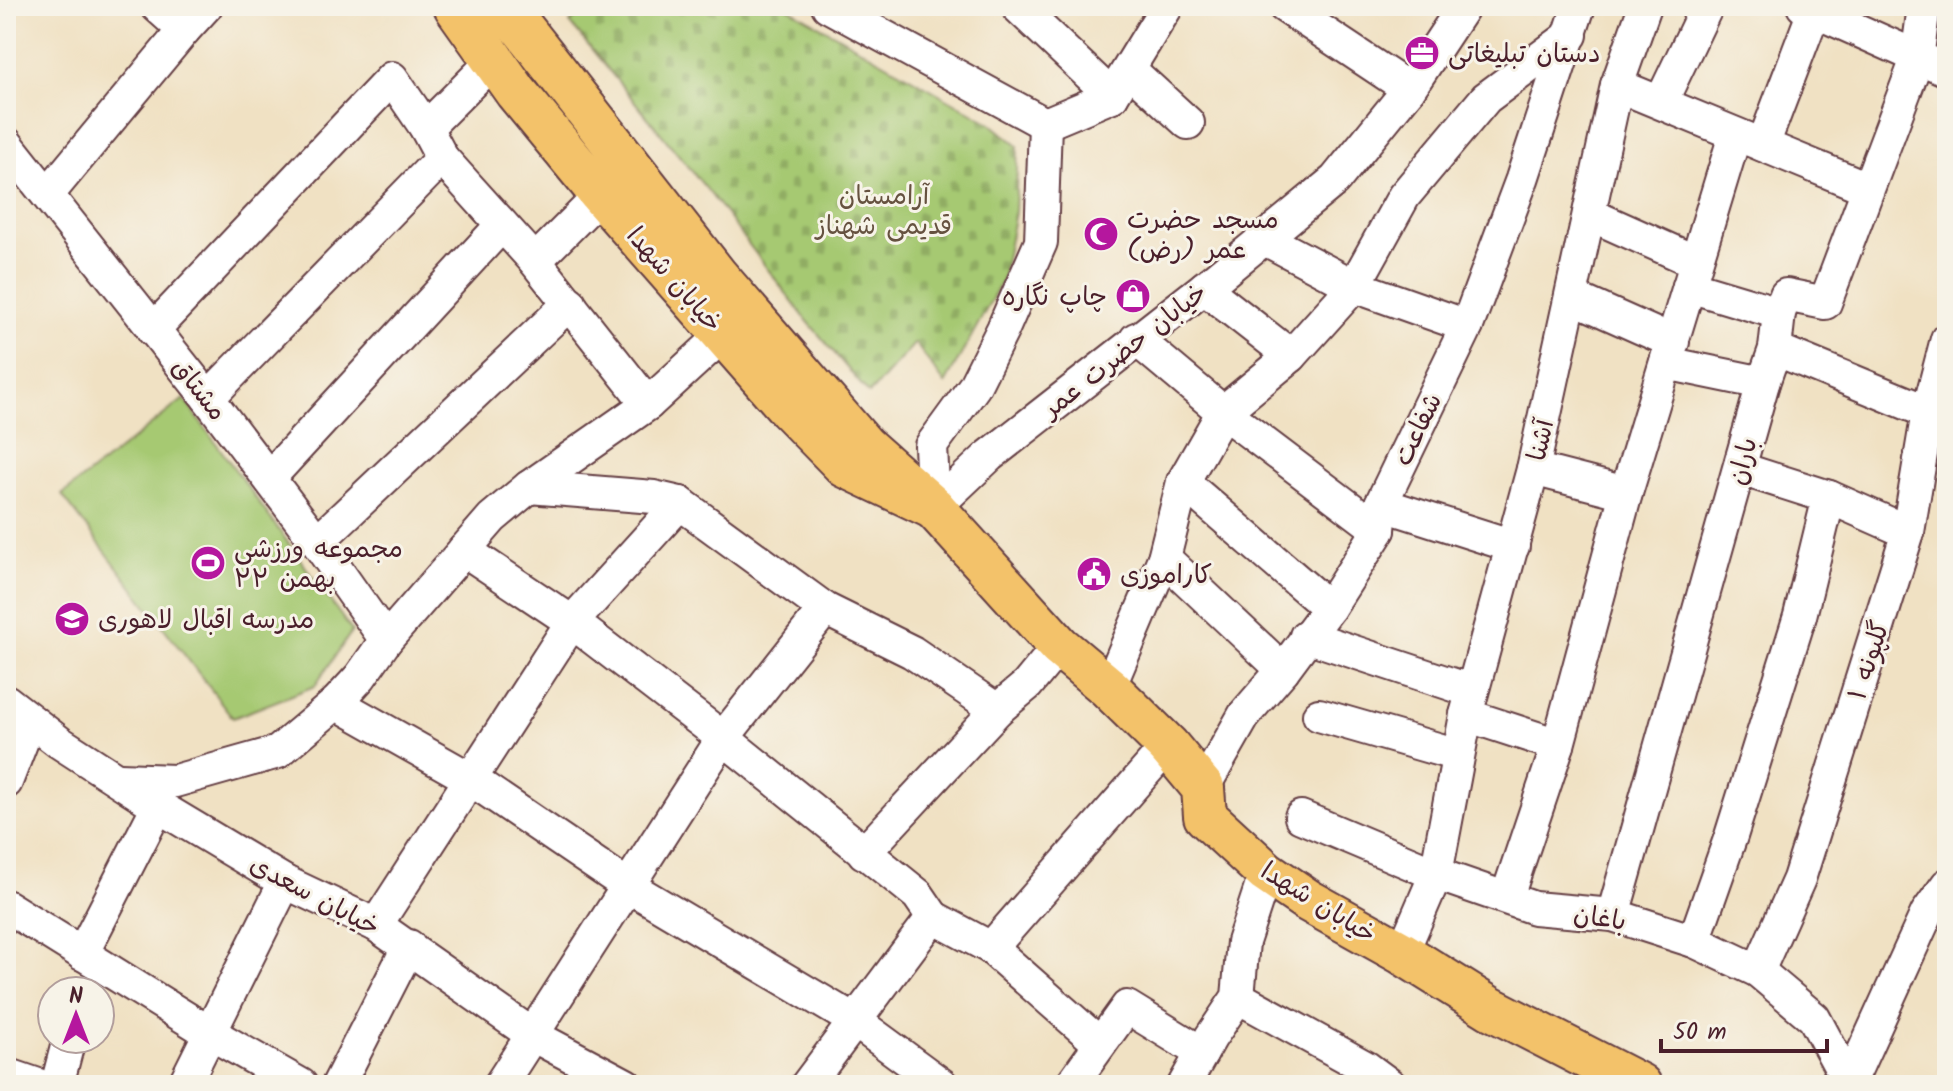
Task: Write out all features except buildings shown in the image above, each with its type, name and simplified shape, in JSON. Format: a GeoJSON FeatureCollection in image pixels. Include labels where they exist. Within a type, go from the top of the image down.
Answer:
{"type":"FeatureCollection","features":[{"type":"Feature","properties":{"kind":"main road","name":"خیابان شهدا"},"geometry":{"type":"LineString","coordinates":[[455,6],[516,92],[601,195],[789,409],[845,466],[934,508]]}},
{"type":"Feature","properties":{"kind":"main road","name":"خیابان شهدا"},"geometry":{"type":"LineString","coordinates":[[505,6],[716,275],[864,446],[934,508],[1059,646],[1109,688],[1168,746],[1203,788],[1205,816],[1266,872],[1307,900],[1402,953],[1490,1008],[1640,1085]]}},
{"type":"Feature","properties":{"kind":"street"},"geometry":{"type":"LineString","coordinates":[[157,6],[184,30]]}},
{"type":"Feature","properties":{"kind":"street"},"geometry":{"type":"LineString","coordinates":[[48,194],[206,6]]}},
{"type":"Feature","properties":{"kind":"street"},"geometry":{"type":"LineString","coordinates":[[828,6],[1045,124]]}},
{"type":"Feature","properties":{"kind":"street"},"geometry":{"type":"LineString","coordinates":[[1017,6],[1121,83],[1188,123]]}},
{"type":"Feature","properties":{"kind":"street"},"geometry":{"type":"LineString","coordinates":[[1045,124],[1121,83],[1167,6]]}},
{"type":"Feature","properties":{"kind":"street"},"geometry":{"type":"LineString","coordinates":[[1284,6],[1409,89]]}},
{"type":"Feature","properties":{"kind":"street","name":"خیابان حضرت عمر"},"geometry":{"type":"LineString","coordinates":[[934,508],[989,456],[1204,288],[1335,180],[1409,89],[1464,6]]}},
{"type":"Feature","properties":{"kind":"street","name":"آشنا"},"geometry":{"type":"LineString","coordinates":[[1402,953],[1436,874],[1469,703],[1533,469],[1617,85],[1645,6]]}},
{"type":"Feature","properties":{"kind":"street"},"geometry":{"type":"LineString","coordinates":[[1661,102],[1707,6]]}},
{"type":"Feature","properties":{"kind":"street"},"geometry":{"type":"LineString","coordinates":[[1589,214],[1692,274],[1779,313],[1786,295],[1825,303],[1917,59],[1924,6]]}},
{"type":"Feature","properties":{"kind":"street"},"geometry":{"type":"LineString","coordinates":[[1507,897],[1558,745],[1626,493],[1692,274],[1808,8],[1947,70]]}},
{"type":"Feature","properties":{"kind":"street"},"geometry":{"type":"LineString","coordinates":[[1109,688],[1164,558],[1183,482],[1223,412],[1291,356],[1354,286],[1404,196],[1486,98],[1575,21]]}},
{"type":"Feature","properties":{"kind":"street","name":"شفاعت"},"geometry":{"type":"LineString","coordinates":[[1203,788],[1245,714],[1283,670],[1329,608],[1380,517],[1467,326],[1522,179],[1575,21]]}},
{"type":"Feature","properties":{"kind":"street"},"geometry":{"type":"LineString","coordinates":[[426,128],[494,60]]}},
{"type":"Feature","properties":{"kind":"street"},"geometry":{"type":"LineString","coordinates":[[153,330],[392,78],[442,158],[535,261],[648,404]]}},
{"type":"Feature","properties":{"kind":"street"},"geometry":{"type":"LineString","coordinates":[[1617,85],[1867,188]]}},
{"type":"Feature","properties":{"kind":"street"},"geometry":{"type":"LineString","coordinates":[[934,508],[931,446],[974,387],[1041,242],[1045,124]]}},
{"type":"Feature","properties":{"kind":"street","name":"مشتاق"},"geometry":{"type":"LineString","coordinates":[[6,143],[208,398],[317,542],[386,640]]}},
{"type":"Feature","properties":{"kind":"street"},"geometry":{"type":"LineString","coordinates":[[208,398],[442,158]]}},
{"type":"Feature","properties":{"kind":"street"},"geometry":{"type":"LineString","coordinates":[[535,261],[601,195]]}},
{"type":"Feature","properties":{"kind":"street"},"geometry":{"type":"LineString","coordinates":[[269,478],[502,225]]}},
{"type":"Feature","properties":{"kind":"street"},"geometry":{"type":"LineString","coordinates":[[1263,238],[1354,286],[1467,326]]}},
{"type":"Feature","properties":{"kind":"street"},"geometry":{"type":"LineString","coordinates":[[1204,288],[1291,356]]}},
{"type":"Feature","properties":{"kind":"street"},"geometry":{"type":"LineString","coordinates":[[1572,297],[1670,352],[1763,383]]}},
{"type":"Feature","properties":{"kind":"street"},"geometry":{"type":"LineString","coordinates":[[317,542],[570,303]]}},
{"type":"Feature","properties":{"kind":"street","name":"باران"},"geometry":{"type":"LineString","coordinates":[[1613,915],[1775,349],[1779,313]]}},
{"type":"Feature","properties":{"kind":"street"},"geometry":{"type":"LineString","coordinates":[[120,779],[175,781],[278,752],[336,703],[360,677],[386,640],[492,518],[529,487],[648,404],[723,335]]}},
{"type":"Feature","properties":{"kind":"street"},"geometry":{"type":"LineString","coordinates":[[1136,339],[1223,412],[1380,517],[1513,546]]}},
{"type":"Feature","properties":{"kind":"street","name":"گلپونه ۱"},"geometry":{"type":"LineString","coordinates":[[1758,971],[1799,879],[1908,532],[1928,412],[1947,340]]}},
{"type":"Feature","properties":{"kind":"street"},"geometry":{"type":"LineString","coordinates":[[1775,349],[1928,412]]}},
{"type":"Feature","properties":{"kind":"street"},"geometry":{"type":"LineString","coordinates":[[1533,469],[1626,493]]}},
{"type":"Feature","properties":{"kind":"street"},"geometry":{"type":"LineString","coordinates":[[1741,469],[1829,497],[1908,532]]}},
{"type":"Feature","properties":{"kind":"street"},"geometry":{"type":"LineString","coordinates":[[1183,482],[1329,608]]}},
{"type":"Feature","properties":{"kind":"street"},"geometry":{"type":"LineString","coordinates":[[529,487],[654,497],[680,503],[825,609],[912,652],[997,710]]}},
{"type":"Feature","properties":{"kind":"street"},"geometry":{"type":"LineString","coordinates":[[1694,941],[1731,836],[1800,616],[1829,497]]}},
{"type":"Feature","properties":{"kind":"street"},"geometry":{"type":"LineString","coordinates":[[376,925],[572,622],[680,503]]}},
{"type":"Feature","properties":{"kind":"street"},"geometry":{"type":"LineString","coordinates":[[464,550],[572,622],[723,738],[918,895],[933,917],[991,948],[1100,1044]]}},
{"type":"Feature","properties":{"kind":"street"},"geometry":{"type":"LineString","coordinates":[[1164,558],[1283,670]]}},
{"type":"Feature","properties":{"kind":"street"},"geometry":{"type":"LineString","coordinates":[[500,1085],[723,738],[825,609]]}},
{"type":"Feature","properties":{"kind":"street"},"geometry":{"type":"LineString","coordinates":[[1306,636],[1469,703],[1558,745]]}},
{"type":"Feature","properties":{"kind":"street"},"geometry":{"type":"LineString","coordinates":[[864,853],[997,710],[1027,685],[1059,646]]}},
{"type":"Feature","properties":{"kind":"street"},"geometry":{"type":"LineString","coordinates":[[336,703],[469,778],[628,886],[855,1021],[942,1085]]}},
{"type":"Feature","properties":{"kind":"street"},"geometry":{"type":"LineString","coordinates":[[6,782],[18,710]]}},
{"type":"Feature","properties":{"kind":"street","name":"خیابان سعدی"},"geometry":{"type":"LineString","coordinates":[[18,710],[59,742],[158,806],[285,882],[376,925],[534,1036],[626,1085]]}},
{"type":"Feature","properties":{"kind":"street"},"geometry":{"type":"LineString","coordinates":[[1319,715],[1458,755]]}},
{"type":"Feature","properties":{"kind":"street"},"geometry":{"type":"LineString","coordinates":[[991,948],[1168,746]]}},
{"type":"Feature","properties":{"kind":"street"},"geometry":{"type":"LineString","coordinates":[[93,971],[158,806]]}},
{"type":"Feature","properties":{"kind":"street","name":"باغان"},"geometry":{"type":"LineString","coordinates":[[1301,817],[1436,874],[1534,908],[1613,915],[1694,941],[1758,971],[1814,1018],[1849,1084]]}},
{"type":"Feature","properties":{"kind":"street"},"geometry":{"type":"LineString","coordinates":[[1184,1085],[1238,997],[1243,942],[1266,872]]}},
{"type":"Feature","properties":{"kind":"street"},"geometry":{"type":"LineString","coordinates":[[184,1085],[285,882]]}},
{"type":"Feature","properties":{"kind":"street"},"geometry":{"type":"LineString","coordinates":[[1849,1084],[1927,913],[1947,885]]}},
{"type":"Feature","properties":{"kind":"street"},"geometry":{"type":"LineString","coordinates":[[6,906],[93,971],[301,1085]]}},
{"type":"Feature","properties":{"kind":"street"},"geometry":{"type":"LineString","coordinates":[[807,1085],[933,917]]}},
{"type":"Feature","properties":{"kind":"street"},"geometry":{"type":"LineString","coordinates":[[338,1085],[409,946]]}},
{"type":"Feature","properties":{"kind":"street"},"geometry":{"type":"LineString","coordinates":[[1238,997],[1373,1079]]}},
{"type":"Feature","properties":{"kind":"street"},"geometry":{"type":"LineString","coordinates":[[1071,1085],[1127,1007],[1202,1053]]}},
{"type":"Feature","properties":{"kind":"street"},"geometry":{"type":"LineString","coordinates":[[57,1085],[65,1055]]}},
{"type":"Feature","properties":{"kind":"street"},"geometry":{"type":"LineString","coordinates":[[6,1074],[38,1085]]}},
{"type":"Feature","properties":{"kind":"green space","name":"آرامستان قدیمی شهناز"},"geometry":{"type":"Polygon","coordinates":[[[588,6],[785,6],[990,123],[1018,146],[1015,212],[1002,281],[945,384],[915,343],[869,394],[570,23],[588,6]]]}},
{"type":"Feature","properties":{"kind":"green space","name":"مجموعه ورزشی ۲۲ بهمن"},"geometry":{"type":"Polygon","coordinates":[[[184,399],[352,631],[315,686],[233,718],[62,495],[184,399]]]}},
{"type":"Feature","properties":{"kind":"place","name":"دستان تبلیغاتی"},"geometry":{"type":"Point","coordinates":[1422,53]}},
{"type":"Feature","properties":{"kind":"place","name":"مسجد حضرت عمر (رض)"},"geometry":{"type":"Point","coordinates":[1101,234]}},
{"type":"Feature","properties":{"kind":"place","name":"چاپ نگاره"},"geometry":{"type":"Point","coordinates":[1133,296]}},
{"type":"Feature","properties":{"kind":"place","name":"مجموعه ورزشی ۲۲ بهمن"},"geometry":{"type":"Point","coordinates":[208,563]}},
{"type":"Feature","properties":{"kind":"place","name":"کاراموزی"},"geometry":{"type":"Point","coordinates":[1094,574]}},
{"type":"Feature","properties":{"kind":"place","name":"مدرسه اقبال لاهوری"},"geometry":{"type":"Point","coordinates":[72,619]}}]}
